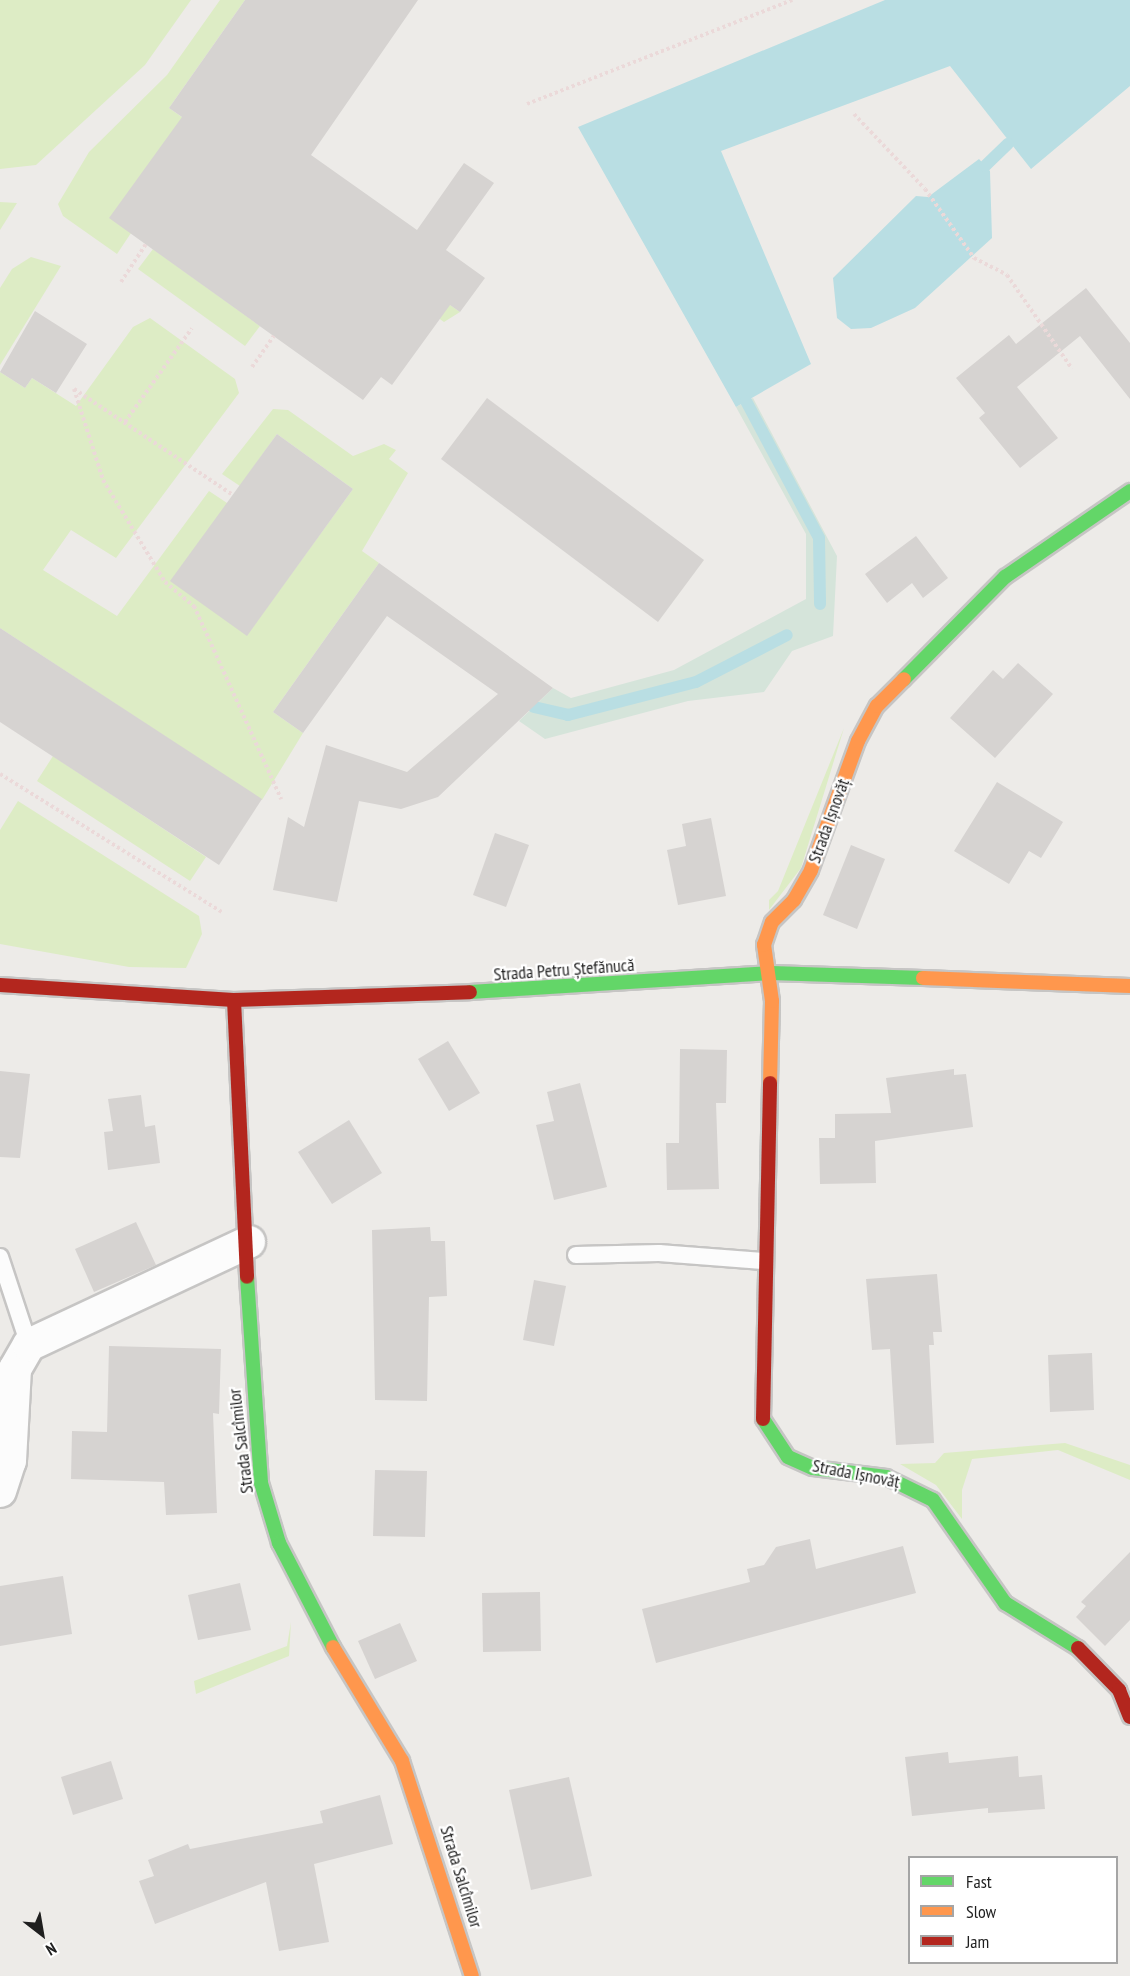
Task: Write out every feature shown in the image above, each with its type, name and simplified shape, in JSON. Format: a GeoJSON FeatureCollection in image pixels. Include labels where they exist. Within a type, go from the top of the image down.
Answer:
{"type":"FeatureCollection","features":[{"type":"Feature","properties":{"kind":"street","name":"Strada Ișnovăț"},"geometry":{"type":"LineString","coordinates":[[1130,491],[1005,577],[877,705],[858,741],[811,870],[794,900],[772,922],[764,945],[771,973],[761,1409],[774,1444],[813,1468],[886,1477],[910,1484],[933,1500],[1005,1603],[1085,1652],[1119,1690],[1130,1717]]}},
{"type":"Feature","properties":{"kind":"street","name":"Strada Petru Ștefănucă"},"geometry":{"type":"LineString","coordinates":[[0,985],[234,1000],[352,1000],[771,973],[1130,986]]}},
{"type":"Feature","properties":{"kind":"street","name":"Strada Salcîmilor"},"geometry":{"type":"LineString","coordinates":[[234,1000],[249,1242],[253,1416],[261,1483],[279,1543],[309,1606],[402,1761],[472,1976]]}},
{"type":"Feature","properties":{"kind":"street"},"geometry":{"type":"LineString","coordinates":[[0,1491],[10,1461],[15,1369],[28,1345],[249,1242]]}},
{"type":"Feature","properties":{"kind":"lane"},"geometry":{"type":"LineString","coordinates":[[576,1255],[659,1253],[763,1261]]}},
{"type":"Feature","properties":{"kind":"lane"},"geometry":{"type":"LineString","coordinates":[[0,1257],[28,1345]]}},
{"type":"Feature","properties":{"kind":"path"},"geometry":{"type":"LineString","coordinates":[[527,104],[792,0]]}},
{"type":"Feature","properties":{"kind":"path"},"geometry":{"type":"LineString","coordinates":[[854,114],[925,189],[974,258],[1007,275],[1072,369]]}},
{"type":"Feature","properties":{"kind":"path"},"geometry":{"type":"LineString","coordinates":[[121,282],[146,244]]}},
{"type":"Feature","properties":{"kind":"path"},"geometry":{"type":"LineString","coordinates":[[125,422],[192,328]]}},
{"type":"Feature","properties":{"kind":"path"},"geometry":{"type":"LineString","coordinates":[[252,367],[274,336]]}},
{"type":"Feature","properties":{"kind":"path"},"geometry":{"type":"LineString","coordinates":[[233,495],[74,389],[103,480],[165,582],[194,606],[280,799]]}},
{"type":"Feature","properties":{"kind":"path"},"geometry":{"type":"LineString","coordinates":[[0,774],[222,912]]}},
{"type":"Feature","properties":{"kind":"green space"},"geometry":{"type":"Polygon","coordinates":[[[0,0],[191,0],[145,65],[36,165],[0,169],[0,0]]]}},
{"type":"Feature","properties":{"kind":"green space"},"geometry":{"type":"Polygon","coordinates":[[[220,0],[245,0],[169,108],[460,312],[444,322],[376,274],[131,233],[117,254],[63,216],[58,204],[89,152],[167,75],[220,0]]]}},
{"type":"Feature","properties":{"kind":"green space"},"geometry":{"type":"Polygon","coordinates":[[[0,202],[17,203],[0,230],[0,202]]]}},
{"type":"Feature","properties":{"kind":"green space"},"geometry":{"type":"Polygon","coordinates":[[[153,249],[260,326],[245,346],[138,269],[153,249]]]}},
{"type":"Feature","properties":{"kind":"green space"},"geometry":{"type":"Polygon","coordinates":[[[31,257],[61,266],[0,365],[0,288],[12,269],[31,257]]]}},
{"type":"Feature","properties":{"kind":"green space"},"geometry":{"type":"Polygon","coordinates":[[[150,318],[235,379],[239,393],[116,558],[71,530],[43,570],[117,616],[209,491],[227,503],[247,635],[353,489],[277,434],[240,486],[222,474],[273,409],[288,410],[353,456],[384,444],[396,450],[389,459],[408,473],[362,551],[379,563],[273,712],[303,733],[262,800],[0,628],[0,372],[25,388],[32,378],[76,406],[133,327],[150,318]]]}},
{"type":"Feature","properties":{"kind":"green space"},"geometry":{"type":"Polygon","coordinates":[[[844,728],[801,868],[769,910],[769,900],[778,891],[844,728]]]}},
{"type":"Feature","properties":{"kind":"green space"},"geometry":{"type":"Polygon","coordinates":[[[53,756],[206,857],[190,881],[37,781],[53,756]]]}},
{"type":"Feature","properties":{"kind":"green space"},"geometry":{"type":"Polygon","coordinates":[[[18,801],[199,916],[202,934],[186,968],[129,967],[0,944],[0,830],[18,801]]]}},
{"type":"Feature","properties":{"kind":"green space"},"geometry":{"type":"Polygon","coordinates":[[[1065,1443],[1130,1465],[1130,1480],[1058,1450],[972,1459],[962,1490],[962,1519],[936,1485],[900,1464],[935,1463],[944,1453],[1065,1443]]]}},
{"type":"Feature","properties":{"kind":"green space"},"geometry":{"type":"Polygon","coordinates":[[[291,1622],[289,1656],[196,1694],[194,1681],[287,1646],[291,1622]]]}},
{"type":"Feature","properties":{"kind":"shaded area"},"geometry":{"type":"Polygon","coordinates":[[[753,398],[837,556],[833,636],[792,651],[764,692],[688,701],[545,739],[519,721],[553,688],[571,698],[674,670],[806,599],[806,534],[736,407],[753,398]]]}},
{"type":"Feature","properties":{"kind":"water"},"geometry":{"type":"Polygon","coordinates":[[[885,0],[1130,0],[1130,86],[1031,169],[950,66],[721,151],[811,364],[736,407],[578,127],[885,0]]]}},
{"type":"Feature","properties":{"kind":"water"},"geometry":{"type":"Polygon","coordinates":[[[979,159],[990,171],[992,238],[915,308],[871,328],[851,329],[837,318],[833,278],[916,196],[928,197],[979,159]]]}},
{"type":"Feature","properties":{"kind":"building"},"geometry":{"type":"Polygon","coordinates":[[[245,0],[418,0],[311,155],[417,230],[464,163],[494,183],[446,250],[485,278],[460,312],[450,305],[392,385],[381,377],[363,400],[109,218],[182,117],[169,108],[245,0]]]}},
{"type":"Feature","properties":{"kind":"building"},"geometry":{"type":"Polygon","coordinates":[[[1086,288],[1130,343],[1130,399],[1080,336],[1017,387],[1058,438],[1020,468],[979,418],[985,413],[956,378],[1009,335],[1016,344],[1086,288]]]}},
{"type":"Feature","properties":{"kind":"building"},"geometry":{"type":"Polygon","coordinates":[[[35,311],[87,344],[56,393],[32,378],[25,388],[0,372],[35,311]]]}},
{"type":"Feature","properties":{"kind":"building"},"geometry":{"type":"Polygon","coordinates":[[[487,398],[704,560],[658,622],[441,459],[487,398]]]}},
{"type":"Feature","properties":{"kind":"building"},"geometry":{"type":"Polygon","coordinates":[[[277,434],[353,489],[247,636],[170,581],[277,434]]]}},
{"type":"Feature","properties":{"kind":"building"},"geometry":{"type":"Polygon","coordinates":[[[916,536],[948,578],[923,598],[912,583],[887,603],[865,574],[916,536]]]}},
{"type":"Feature","properties":{"kind":"building"},"geometry":{"type":"Polygon","coordinates":[[[379,563],[553,688],[438,797],[401,809],[359,801],[337,902],[273,890],[288,817],[304,827],[326,745],[407,772],[498,694],[387,616],[303,733],[273,712],[379,563]]]}},
{"type":"Feature","properties":{"kind":"building"},"geometry":{"type":"Polygon","coordinates":[[[0,628],[262,799],[219,865],[0,722],[0,628]]]}},
{"type":"Feature","properties":{"kind":"building"},"geometry":{"type":"Polygon","coordinates":[[[1018,663],[1053,694],[995,758],[950,718],[993,670],[1003,679],[1018,663]]]}},
{"type":"Feature","properties":{"kind":"building"},"geometry":{"type":"Polygon","coordinates":[[[997,782],[1063,822],[1041,858],[1029,851],[1009,884],[954,851],[997,782]]]}},
{"type":"Feature","properties":{"kind":"building"},"geometry":{"type":"Polygon","coordinates":[[[711,818],[726,896],[678,905],[667,850],[686,846],[682,824],[711,818]]]}},
{"type":"Feature","properties":{"kind":"building"},"geometry":{"type":"Polygon","coordinates":[[[495,833],[529,845],[506,907],[473,895],[495,833]]]}},
{"type":"Feature","properties":{"kind":"building"},"geometry":{"type":"Polygon","coordinates":[[[851,845],[885,859],[857,929],[823,915],[851,845]]]}},
{"type":"Feature","properties":{"kind":"building"},"geometry":{"type":"Polygon","coordinates":[[[448,1041],[480,1093],[449,1111],[418,1059],[448,1041]]]}},
{"type":"Feature","properties":{"kind":"building"},"geometry":{"type":"Polygon","coordinates":[[[680,1049],[727,1050],[726,1103],[716,1103],[719,1189],[667,1190],[666,1143],[679,1143],[680,1049]]]}},
{"type":"Feature","properties":{"kind":"building"},"geometry":{"type":"Polygon","coordinates":[[[954,1069],[954,1075],[966,1074],[973,1127],[875,1141],[876,1183],[820,1184],[819,1138],[835,1138],[835,1114],[891,1113],[886,1078],[954,1069]]]}},
{"type":"Feature","properties":{"kind":"building"},"geometry":{"type":"Polygon","coordinates":[[[0,1071],[30,1074],[20,1158],[0,1157],[0,1071]]]}},
{"type":"Feature","properties":{"kind":"building"},"geometry":{"type":"Polygon","coordinates":[[[580,1083],[607,1187],[554,1200],[536,1125],[554,1121],[547,1092],[580,1083]]]}},
{"type":"Feature","properties":{"kind":"building"},"geometry":{"type":"Polygon","coordinates":[[[141,1095],[145,1127],[155,1125],[160,1163],[108,1170],[104,1132],[113,1131],[108,1099],[141,1095]]]}},
{"type":"Feature","properties":{"kind":"building"},"geometry":{"type":"Polygon","coordinates":[[[349,1120],[382,1173],[332,1204],[298,1152],[349,1120]]]}},
{"type":"Feature","properties":{"kind":"building"},"geometry":{"type":"Polygon","coordinates":[[[136,1222],[156,1265],[94,1292],[75,1249],[136,1222]]]}},
{"type":"Feature","properties":{"kind":"building"},"geometry":{"type":"Polygon","coordinates":[[[430,1227],[431,1241],[445,1241],[447,1296],[429,1297],[427,1401],[375,1400],[372,1230],[430,1227]]]}},
{"type":"Feature","properties":{"kind":"building"},"geometry":{"type":"Polygon","coordinates":[[[937,1274],[942,1332],[933,1332],[934,1345],[929,1345],[934,1443],[896,1445],[890,1349],[872,1350],[866,1279],[937,1274]]]}},
{"type":"Feature","properties":{"kind":"building"},"geometry":{"type":"Polygon","coordinates":[[[534,1280],[566,1286],[554,1346],[523,1340],[534,1280]]]}},
{"type":"Feature","properties":{"kind":"building"},"geometry":{"type":"Polygon","coordinates":[[[109,1346],[221,1349],[219,1414],[213,1413],[217,1513],[166,1515],[164,1482],[71,1479],[72,1431],[107,1432],[109,1346]]]}},
{"type":"Feature","properties":{"kind":"building"},"geometry":{"type":"Polygon","coordinates":[[[1092,1353],[1094,1410],[1050,1412],[1048,1355],[1092,1353]]]}},
{"type":"Feature","properties":{"kind":"building"},"geometry":{"type":"Polygon","coordinates":[[[375,1470],[427,1471],[425,1537],[373,1536],[375,1470]]]}},
{"type":"Feature","properties":{"kind":"building"},"geometry":{"type":"Polygon","coordinates":[[[810,1539],[816,1569],[903,1546],[916,1593],[656,1663],[642,1609],[750,1582],[747,1569],[764,1565],[776,1547],[810,1539]]]}},
{"type":"Feature","properties":{"kind":"building"},"geometry":{"type":"Polygon","coordinates":[[[1130,1552],[1130,1620],[1105,1646],[1076,1617],[1086,1606],[1081,1602],[1130,1552]]]}},
{"type":"Feature","properties":{"kind":"building"},"geometry":{"type":"Polygon","coordinates":[[[63,1576],[72,1634],[0,1646],[0,1586],[63,1576]]]}},
{"type":"Feature","properties":{"kind":"building"},"geometry":{"type":"Polygon","coordinates":[[[240,1583],[251,1630],[198,1640],[188,1595],[240,1583]]]}},
{"type":"Feature","properties":{"kind":"building"},"geometry":{"type":"Polygon","coordinates":[[[540,1592],[541,1651],[483,1652],[482,1593],[540,1592]]]}},
{"type":"Feature","properties":{"kind":"building"},"geometry":{"type":"Polygon","coordinates":[[[400,1623],[417,1661],[375,1679],[358,1641],[400,1623]]]}},
{"type":"Feature","properties":{"kind":"building"},"geometry":{"type":"Polygon","coordinates":[[[948,1752],[949,1763],[1018,1756],[1019,1777],[1042,1775],[1045,1809],[988,1813],[988,1808],[912,1816],[905,1757],[948,1752]]]}},
{"type":"Feature","properties":{"kind":"building"},"geometry":{"type":"Polygon","coordinates":[[[111,1761],[123,1799],[73,1815],[61,1777],[111,1761]]]}},
{"type":"Feature","properties":{"kind":"building"},"geometry":{"type":"Polygon","coordinates":[[[569,1777],[592,1876],[531,1890],[509,1790],[569,1777]]]}},
{"type":"Feature","properties":{"kind":"building"},"geometry":{"type":"Polygon","coordinates":[[[380,1795],[393,1844],[314,1864],[329,1942],[279,1951],[266,1882],[155,1924],[139,1881],[154,1876],[148,1860],[188,1844],[190,1849],[323,1823],[320,1811],[380,1795]]]}},
{"type":"Feature","properties":{"kind":"waterway"},"geometry":{"type":"LineString","coordinates":[[985,166],[1008,144]]}},
{"type":"Feature","properties":{"kind":"waterway"},"geometry":{"type":"LineString","coordinates":[[746,401],[819,538],[820,604]]}},
{"type":"Feature","properties":{"kind":"waterway"},"geometry":{"type":"LineString","coordinates":[[534,707],[568,715],[696,682],[787,635]]}},
{"type":"Feature","properties":{"kind":"traffic: fast"},"geometry":{"type":"LineString","coordinates":[[904,679],[1005,577],[1130,491]]}},
{"type":"Feature","properties":{"kind":"traffic: fast"},"geometry":{"type":"LineString","coordinates":[[470,992],[771,973],[923,978]]}},
{"type":"Feature","properties":{"kind":"traffic: fast"},"geometry":{"type":"LineString","coordinates":[[247,1277],[261,1483],[279,1543],[333,1647]]}},
{"type":"Feature","properties":{"kind":"traffic: fast"},"geometry":{"type":"LineString","coordinates":[[763,1419],[788,1457],[813,1468],[886,1477],[933,1500],[1005,1603],[1078,1648]]}},
{"type":"Feature","properties":{"kind":"traffic: slow"},"geometry":{"type":"LineString","coordinates":[[770,1083],[772,1001],[764,945],[772,922],[794,900],[811,870],[858,741],[877,706],[904,679]]}},
{"type":"Feature","properties":{"kind":"traffic: slow"},"geometry":{"type":"LineString","coordinates":[[923,978],[1130,986]]}},
{"type":"Feature","properties":{"kind":"traffic: slow"},"geometry":{"type":"LineString","coordinates":[[333,1647],[402,1761],[472,1976]]}},
{"type":"Feature","properties":{"kind":"traffic: jam"},"geometry":{"type":"LineString","coordinates":[[0,985],[234,1000],[470,992]]}},
{"type":"Feature","properties":{"kind":"traffic: jam"},"geometry":{"type":"LineString","coordinates":[[234,1000],[247,1277]]}},
{"type":"Feature","properties":{"kind":"traffic: jam"},"geometry":{"type":"LineString","coordinates":[[763,1419],[770,1083]]}},
{"type":"Feature","properties":{"kind":"traffic: jam"},"geometry":{"type":"LineString","coordinates":[[1078,1648],[1119,1690],[1130,1717]]}}]}
